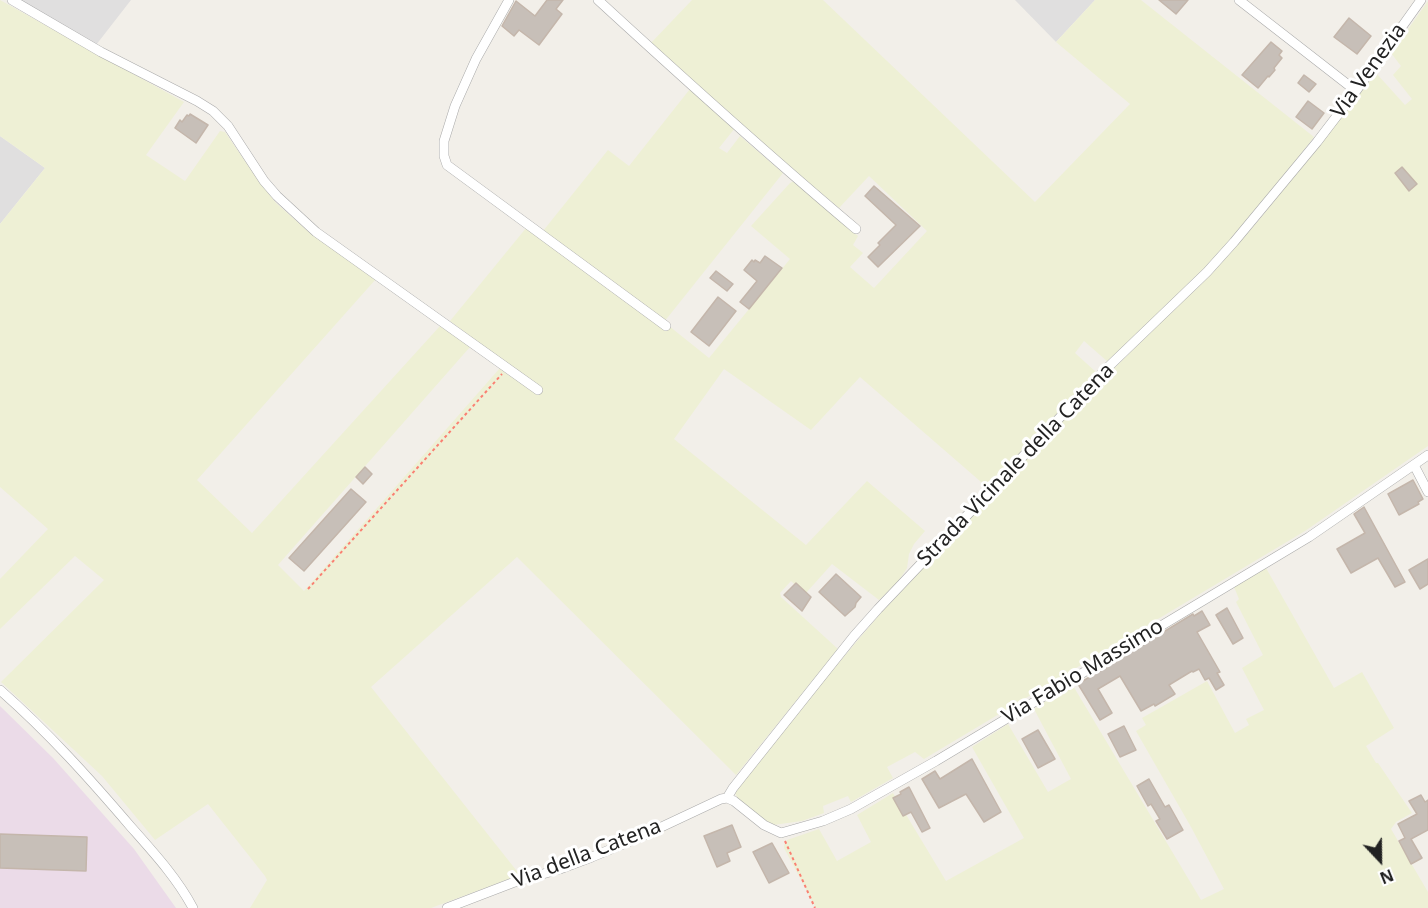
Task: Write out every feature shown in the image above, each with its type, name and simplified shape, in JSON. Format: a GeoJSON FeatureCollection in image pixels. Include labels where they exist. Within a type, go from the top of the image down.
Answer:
{"type":"FeatureCollection","features":[{"type":"Feature","properties":{"kind":"street"},"geometry":{"type":"LineString","coordinates":[[12,0],[101,52],[213,111],[228,126],[264,181],[301,219],[324,238],[538,390]]}},
{"type":"Feature","properties":{"kind":"street"},"geometry":{"type":"LineString","coordinates":[[509,0],[476,59],[455,106],[444,141],[444,156],[447,165],[666,326]]}},
{"type":"Feature","properties":{"kind":"street"},"geometry":{"type":"LineString","coordinates":[[598,0],[684,80],[856,229]]}},
{"type":"Feature","properties":{"kind":"street"},"geometry":{"type":"LineString","coordinates":[[1239,0],[1356,91]]}},
{"type":"Feature","properties":{"kind":"street","name":"Via Venezia"},"geometry":{"type":"LineString","coordinates":[[1317,142],[1421,0]]}},
{"type":"Feature","properties":{"kind":"street","name":"Strada Vicinale della Catena"},"geometry":{"type":"LineString","coordinates":[[727,798],[732,788],[872,615],[1106,370],[1207,272],[1317,142]]}},
{"type":"Feature","properties":{"kind":"street","name":"Via Fabio Massimo"},"geometry":{"type":"LineString","coordinates":[[781,833],[823,821],[851,809],[936,761],[1309,537],[1428,455]]}},
{"type":"Feature","properties":{"kind":"street"},"geometry":{"type":"LineString","coordinates":[[1414,465],[1428,492]]}},
{"type":"Feature","properties":{"kind":"street"},"geometry":{"type":"LineString","coordinates":[[0,690],[92,780],[183,890],[193,908]]}},
{"type":"Feature","properties":{"kind":"street"},"geometry":{"type":"LineString","coordinates":[[727,798],[764,825],[781,833]]}},
{"type":"Feature","properties":{"kind":"street","name":"Via della Catena"},"geometry":{"type":"LineString","coordinates":[[447,908],[512,883],[592,857],[727,798]]}},
{"type":"Feature","properties":{"kind":"path"},"geometry":{"type":"LineString","coordinates":[[308,589],[507,368]]}},
{"type":"Feature","properties":{"kind":"path"},"geometry":{"type":"LineString","coordinates":[[781,833],[815,908]]}},
{"type":"Feature","properties":{"kind":"shaded area"},"geometry":{"type":"Polygon","coordinates":[[[18,0],[131,0],[96,45],[18,0]]]}},
{"type":"Feature","properties":{"kind":"shaded area"},"geometry":{"type":"Polygon","coordinates":[[[1015,0],[1095,0],[1056,42],[1015,0]]]}},
{"type":"Feature","properties":{"kind":"shaded area"},"geometry":{"type":"Polygon","coordinates":[[[0,136],[45,168],[0,224],[0,136]]]}},
{"type":"Feature","properties":{"kind":"shaded area"},"geometry":{"type":"Polygon","coordinates":[[[0,706],[53,758],[134,849],[176,908],[0,908],[0,706]]]}},
{"type":"Feature","properties":{"kind":"green space"},"geometry":{"type":"Polygon","coordinates":[[[0,0],[184,102],[146,155],[185,181],[220,131],[225,132],[276,203],[310,233],[376,279],[197,480],[252,533],[440,326],[470,347],[278,565],[304,591],[504,362],[450,321],[531,222],[543,231],[608,150],[629,166],[690,89],[735,128],[719,148],[727,153],[740,136],[783,173],[664,322],[709,358],[790,259],[751,226],[790,183],[797,182],[858,236],[853,245],[863,253],[850,267],[874,288],[927,231],[869,176],[839,208],[650,44],[692,0],[823,0],[1035,202],[1130,104],[1056,42],[1095,0],[1141,0],[1314,137],[1270,194],[1212,261],[1108,362],[1084,341],[1075,353],[1096,372],[988,488],[860,377],[811,430],[724,369],[674,439],[806,545],[867,481],[925,531],[914,544],[909,554],[907,568],[898,582],[879,600],[832,564],[805,594],[791,581],[780,593],[781,597],[838,649],[736,775],[517,557],[371,687],[520,875],[431,908],[250,908],[267,880],[208,804],[155,840],[102,776],[1,682],[104,580],[75,556],[0,629],[0,579],[48,529],[0,487],[0,224],[45,168],[0,136],[0,0]]]}},
{"type":"Feature","properties":{"kind":"green space"},"geometry":{"type":"Polygon","coordinates":[[[1428,1],[1428,446],[1305,531],[924,759],[915,752],[887,767],[893,778],[851,802],[848,796],[823,806],[824,813],[802,821],[773,825],[765,823],[738,799],[735,793],[737,788],[880,614],[1081,401],[1216,268],[1259,220],[1376,73],[1405,105],[1412,99],[1393,75],[1401,66],[1391,53],[1428,1]]]}},
{"type":"Feature","properties":{"kind":"green space"},"geometry":{"type":"Polygon","coordinates":[[[1266,568],[1334,688],[1362,672],[1394,728],[1366,746],[1412,813],[1396,822],[1391,829],[1428,892],[1428,908],[816,908],[784,848],[787,840],[819,829],[837,861],[871,842],[857,815],[893,793],[946,881],[1024,838],[972,747],[1008,724],[1048,792],[1071,779],[1034,709],[1072,684],[1201,900],[1224,889],[1136,731],[1146,725],[1142,718],[1207,681],[1235,733],[1249,725],[1246,719],[1264,710],[1242,668],[1263,655],[1236,602],[1239,599],[1234,587],[1266,568]]]}},
{"type":"Feature","properties":{"kind":"building"},"geometry":{"type":"Polygon","coordinates":[[[547,0],[563,0],[556,9],[562,14],[539,45],[519,30],[514,36],[502,26],[516,1],[535,16],[547,0]]]}},
{"type":"Feature","properties":{"kind":"building"},"geometry":{"type":"Polygon","coordinates":[[[1159,0],[1188,0],[1176,14],[1159,0]]]}},
{"type":"Feature","properties":{"kind":"building"},"geometry":{"type":"Polygon","coordinates":[[[1349,18],[1371,36],[1357,54],[1334,37],[1349,18]]]}},
{"type":"Feature","properties":{"kind":"building"},"geometry":{"type":"Polygon","coordinates":[[[1271,42],[1282,51],[1279,55],[1282,58],[1274,68],[1275,70],[1258,88],[1242,75],[1271,42]]]}},
{"type":"Feature","properties":{"kind":"building"},"geometry":{"type":"Polygon","coordinates":[[[1304,75],[1316,84],[1309,92],[1298,83],[1304,75]]]}},
{"type":"Feature","properties":{"kind":"building"},"geometry":{"type":"Polygon","coordinates":[[[1308,101],[1324,113],[1312,129],[1296,117],[1308,101]]]}},
{"type":"Feature","properties":{"kind":"building"},"geometry":{"type":"Polygon","coordinates":[[[190,114],[208,125],[196,143],[175,128],[180,120],[182,122],[190,114]]]}},
{"type":"Feature","properties":{"kind":"building"},"geometry":{"type":"Polygon","coordinates":[[[1402,167],[1417,184],[1409,191],[1395,173],[1402,167]]]}},
{"type":"Feature","properties":{"kind":"building"},"geometry":{"type":"Polygon","coordinates":[[[874,186],[920,226],[878,267],[868,257],[896,225],[865,196],[874,186]]]}},
{"type":"Feature","properties":{"kind":"building"},"geometry":{"type":"Polygon","coordinates":[[[765,256],[782,268],[749,309],[740,302],[757,281],[744,270],[752,260],[760,263],[765,256]]]}},
{"type":"Feature","properties":{"kind":"building"},"geometry":{"type":"Polygon","coordinates":[[[716,271],[733,284],[727,291],[710,278],[716,271]]]}},
{"type":"Feature","properties":{"kind":"building"},"geometry":{"type":"Polygon","coordinates":[[[718,297],[736,311],[709,346],[691,332],[718,297]]]}},
{"type":"Feature","properties":{"kind":"building"},"geometry":{"type":"Polygon","coordinates":[[[365,467],[372,474],[363,484],[356,477],[365,467]]]}},
{"type":"Feature","properties":{"kind":"building"},"geometry":{"type":"Polygon","coordinates":[[[1413,480],[1423,499],[1418,502],[1419,504],[1399,515],[1388,494],[1413,480]]]}},
{"type":"Feature","properties":{"kind":"building"},"geometry":{"type":"Polygon","coordinates":[[[351,489],[366,502],[304,571],[289,558],[351,489]]]}},
{"type":"Feature","properties":{"kind":"building"},"geometry":{"type":"Polygon","coordinates":[[[1364,507],[1405,582],[1395,587],[1378,558],[1351,573],[1337,549],[1365,533],[1354,514],[1364,507]]]}},
{"type":"Feature","properties":{"kind":"building"},"geometry":{"type":"Polygon","coordinates":[[[1428,559],[1428,584],[1420,589],[1409,570],[1428,559]]]}},
{"type":"Feature","properties":{"kind":"building"},"geometry":{"type":"Polygon","coordinates":[[[836,574],[861,597],[855,607],[845,616],[819,592],[836,574]]]}},
{"type":"Feature","properties":{"kind":"building"},"geometry":{"type":"Polygon","coordinates":[[[796,583],[811,597],[802,611],[784,595],[796,583]]]}},
{"type":"Feature","properties":{"kind":"building"},"geometry":{"type":"Polygon","coordinates":[[[1227,608],[1243,638],[1233,644],[1216,615],[1227,608]]]}},
{"type":"Feature","properties":{"kind":"building"},"geometry":{"type":"Polygon","coordinates":[[[1202,611],[1210,625],[1197,632],[1220,672],[1217,673],[1224,685],[1216,690],[1209,678],[1205,680],[1199,669],[1192,671],[1169,685],[1175,694],[1141,711],[1120,676],[1098,689],[1112,713],[1100,720],[1078,684],[1193,614],[1194,616],[1202,611]]]}},
{"type":"Feature","properties":{"kind":"building"},"geometry":{"type":"Polygon","coordinates":[[[1124,726],[1136,750],[1120,757],[1108,734],[1124,726]]]}},
{"type":"Feature","properties":{"kind":"building"},"geometry":{"type":"Polygon","coordinates":[[[1038,730],[1055,759],[1038,768],[1022,739],[1038,730]]]}},
{"type":"Feature","properties":{"kind":"building"},"geometry":{"type":"Polygon","coordinates":[[[972,759],[1001,812],[984,822],[966,794],[939,808],[922,779],[935,771],[940,779],[972,759]]]}},
{"type":"Feature","properties":{"kind":"building"},"geometry":{"type":"Polygon","coordinates":[[[1149,779],[1165,807],[1169,805],[1183,830],[1167,839],[1156,821],[1160,819],[1151,804],[1148,806],[1137,786],[1149,779]]]}},
{"type":"Feature","properties":{"kind":"building"},"geometry":{"type":"Polygon","coordinates":[[[909,787],[930,828],[922,832],[911,812],[903,816],[893,798],[909,787]]]}},
{"type":"Feature","properties":{"kind":"building"},"geometry":{"type":"Polygon","coordinates":[[[1421,795],[1425,802],[1428,800],[1428,830],[1411,839],[1422,858],[1411,864],[1399,841],[1405,838],[1398,824],[1417,814],[1409,801],[1421,795]]]}},
{"type":"Feature","properties":{"kind":"building"},"geometry":{"type":"Polygon","coordinates":[[[732,825],[741,847],[727,853],[730,861],[717,867],[704,836],[732,825]]]}},
{"type":"Feature","properties":{"kind":"building"},"geometry":{"type":"Polygon","coordinates":[[[0,834],[87,837],[86,871],[0,868],[0,834]]]}},
{"type":"Feature","properties":{"kind":"building"},"geometry":{"type":"Polygon","coordinates":[[[772,843],[789,873],[769,883],[753,852],[772,843]]]}}]}
